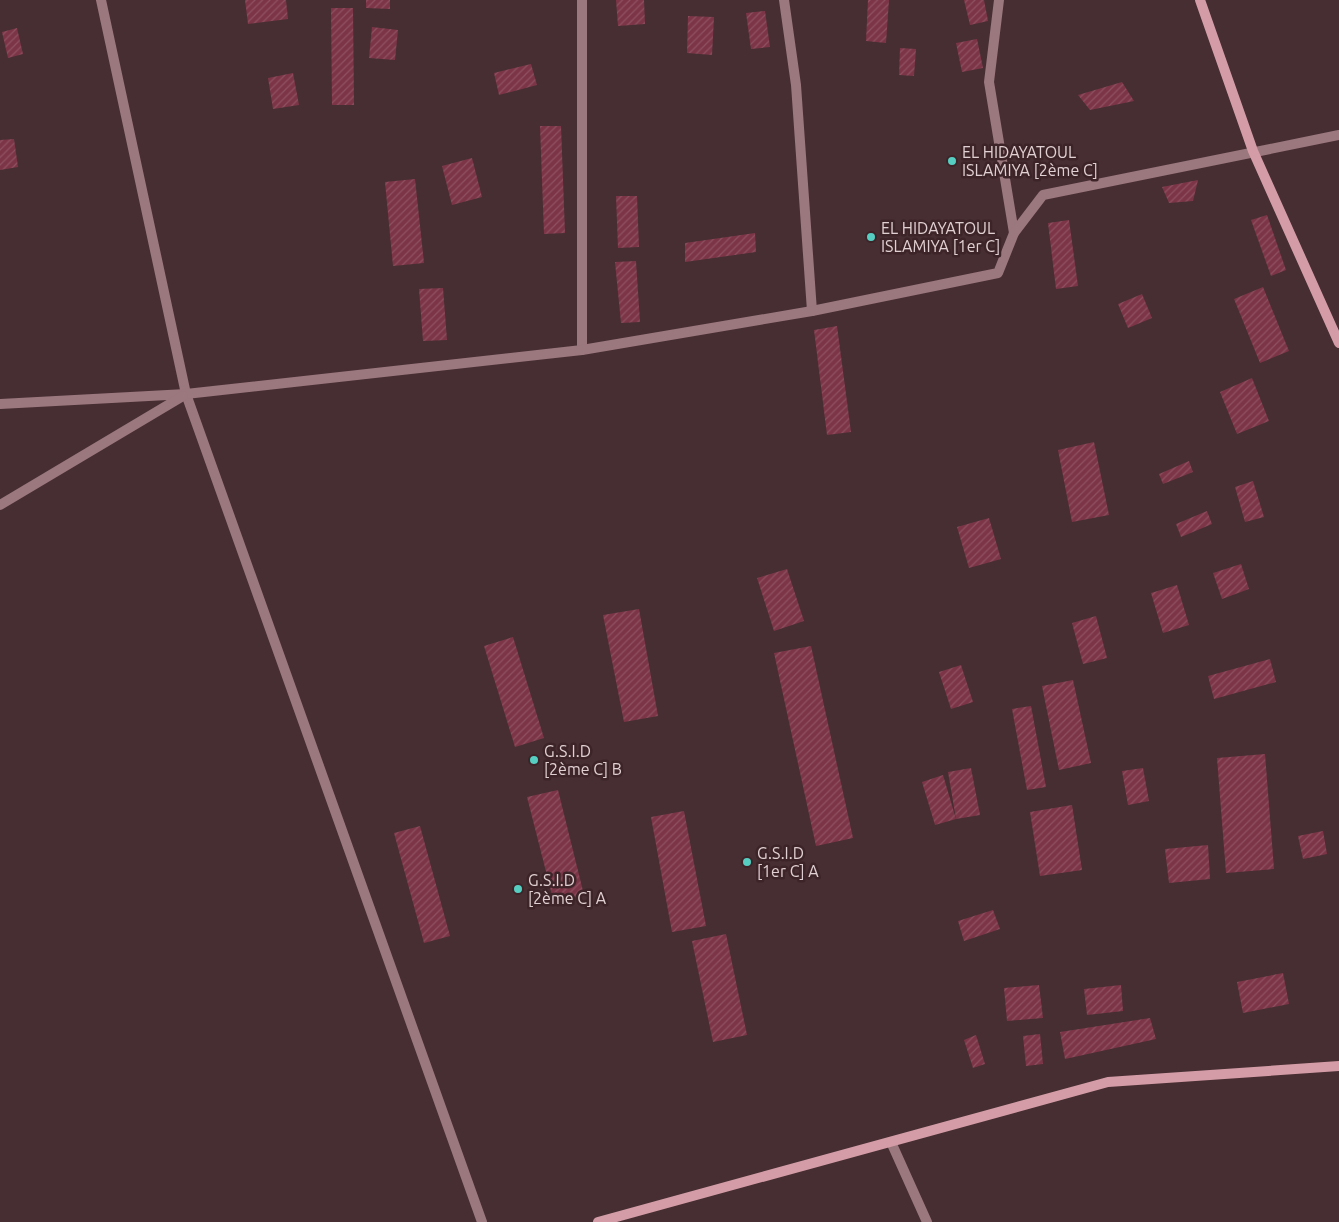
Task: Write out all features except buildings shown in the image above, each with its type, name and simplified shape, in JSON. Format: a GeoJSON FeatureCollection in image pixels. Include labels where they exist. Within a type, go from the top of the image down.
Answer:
{"type":"FeatureCollection","features":[{"type":"Feature","properties":{"kind":"street"},"geometry":{"type":"LineString","coordinates":[[101,0],[186,394],[482,1222]]}},
{"type":"Feature","properties":{"kind":"street"},"geometry":{"type":"LineString","coordinates":[[582,0],[582,350]]}},
{"type":"Feature","properties":{"kind":"street"},"geometry":{"type":"LineString","coordinates":[[784,0],[796,85],[812,311]]}},
{"type":"Feature","properties":{"kind":"street"},"geometry":{"type":"LineString","coordinates":[[999,0],[989,82],[1014,233]]}},
{"type":"Feature","properties":{"kind":"street"},"geometry":{"type":"LineString","coordinates":[[1200,0],[1253,151],[1339,343]]}},
{"type":"Feature","properties":{"kind":"street"},"geometry":{"type":"LineString","coordinates":[[0,404],[186,394],[582,350],[812,311],[998,273],[1014,233],[1043,195],[1339,134]]}},
{"type":"Feature","properties":{"kind":"street"},"geometry":{"type":"LineString","coordinates":[[0,505],[186,394]]}},
{"type":"Feature","properties":{"kind":"street"},"geometry":{"type":"LineString","coordinates":[[598,1222],[1108,1082],[1339,1066]]}},
{"type":"Feature","properties":{"kind":"street"},"geometry":{"type":"LineString","coordinates":[[891,1142],[927,1222]]}},
{"type":"Feature","properties":{"kind":"place","name":"EL HIDAYATOUL ISLAMIYA [2ème C]"},"geometry":{"type":"Point","coordinates":[952,161]}},
{"type":"Feature","properties":{"kind":"place","name":"EL HIDAYATOUL ISLAMIYA [1er C]"},"geometry":{"type":"Point","coordinates":[871,237]}},
{"type":"Feature","properties":{"kind":"place","name":"G.S.I.D [2ème C] B"},"geometry":{"type":"Point","coordinates":[534,760]}},
{"type":"Feature","properties":{"kind":"place","name":"G.S.I.D [1er C] A"},"geometry":{"type":"Point","coordinates":[747,862]}},
{"type":"Feature","properties":{"kind":"place","name":"G.S.I.D [2ème C] A"},"geometry":{"type":"Point","coordinates":[518,889]}}]}
